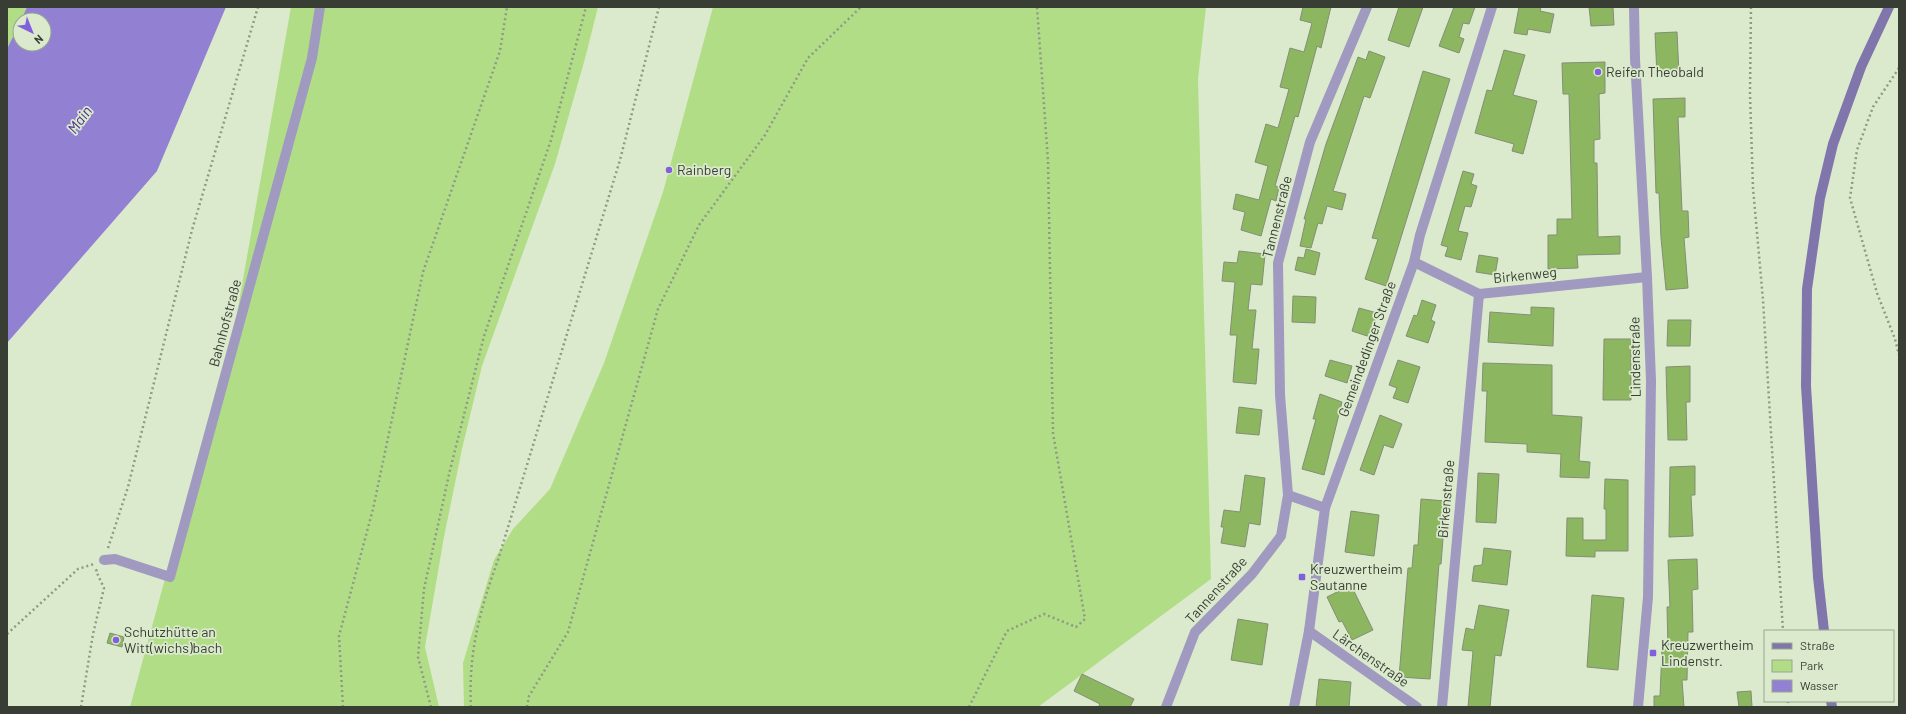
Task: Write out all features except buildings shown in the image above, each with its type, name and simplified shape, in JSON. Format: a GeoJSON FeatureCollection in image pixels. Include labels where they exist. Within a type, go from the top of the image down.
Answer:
{"type":"FeatureCollection","features":[{"type":"Feature","properties":{"kind":"main road"},"geometry":{"type":"LineString","coordinates":[[1824,630],[1818,569],[1806,386],[1807,289],[1820,198],[1834,144],[1861,67],[1889,7]]}},
{"type":"Feature","properties":{"kind":"street","name":"Bahnhofstraße"},"geometry":{"type":"LineString","coordinates":[[104,560],[115,559],[170,577],[312,58],[320,7]]}},
{"type":"Feature","properties":{"kind":"street","name":"Tannenstraße"},"geometry":{"type":"LineString","coordinates":[[1166,707],[1195,632],[1252,574],[1281,536],[1288,495],[1280,395],[1278,263],[1310,142],[1367,7]]}},
{"type":"Feature","properties":{"kind":"street","name":"Gemeindedinger Straße"},"geometry":{"type":"LineString","coordinates":[[1294,707],[1309,632],[1325,508],[1414,262],[1420,235],[1492,7]]}},
{"type":"Feature","properties":{"kind":"street","name":"Lindenstraße"},"geometry":{"type":"LineString","coordinates":[[1634,7],[1635,59],[1651,381],[1648,597],[1638,707]]}},
{"type":"Feature","properties":{"kind":"street","name":"Birkenweg"},"geometry":{"type":"LineString","coordinates":[[1414,262],[1479,294],[1647,277]]}},
{"type":"Feature","properties":{"kind":"street","name":"Birkenstraße"},"geometry":{"type":"LineString","coordinates":[[1442,707],[1479,294]]}},
{"type":"Feature","properties":{"kind":"street"},"geometry":{"type":"LineString","coordinates":[[1288,495],[1325,508]]}},
{"type":"Feature","properties":{"kind":"street","name":"Lärchenstraße"},"geometry":{"type":"LineString","coordinates":[[1309,632],[1417,707]]}},
{"type":"Feature","properties":{"kind":"path"},"geometry":{"type":"LineString","coordinates":[[81,707],[93,634],[104,588],[96,571],[104,560],[128,487],[192,230],[258,7]]}},
{"type":"Feature","properties":{"kind":"path"},"geometry":{"type":"LineString","coordinates":[[343,707],[339,636],[373,510],[423,272],[500,51],[507,7]]}},
{"type":"Feature","properties":{"kind":"path"},"geometry":{"type":"LineString","coordinates":[[431,707],[418,657],[424,589],[450,470],[484,336],[551,140],[586,7]]}},
{"type":"Feature","properties":{"kind":"path"},"geometry":{"type":"LineString","coordinates":[[471,707],[470,684],[473,646],[486,593],[498,560],[620,160],[659,7]]}},
{"type":"Feature","properties":{"kind":"path"},"geometry":{"type":"LineString","coordinates":[[527,707],[529,696],[568,632],[658,309],[699,225],[766,135],[808,58],[861,7]]}},
{"type":"Feature","properties":{"kind":"path"},"geometry":{"type":"LineString","coordinates":[[970,707],[1007,632],[1044,614],[1076,627],[1085,619],[1053,433],[1048,161],[1037,7]]}},
{"type":"Feature","properties":{"kind":"path"},"geometry":{"type":"LineString","coordinates":[[1751,7],[1750,94],[1753,188],[1763,300],[1783,630]]}},
{"type":"Feature","properties":{"kind":"path"},"geometry":{"type":"LineString","coordinates":[[1899,68],[1873,108],[1857,150],[1850,198],[1877,293],[1895,339],[1899,355]]}},
{"type":"Feature","properties":{"kind":"path"},"geometry":{"type":"LineString","coordinates":[[7,634],[78,569],[104,560]]}},
{"type":"Feature","properties":{"kind":"green space"},"geometry":{"type":"Polygon","coordinates":[[[7,7],[27,7],[25,12],[12,12],[12,38],[7,49],[7,7]]]}},
{"type":"Feature","properties":{"kind":"green space"},"geometry":{"type":"Polygon","coordinates":[[[291,7],[598,7],[555,164],[482,366],[462,449],[444,537],[425,647],[439,707],[130,707],[236,319],[291,7]]]}},
{"type":"Feature","properties":{"kind":"green space"},"geometry":{"type":"Polygon","coordinates":[[[713,7],[1206,7],[1198,79],[1211,579],[1038,707],[464,707],[463,663],[494,560],[513,529],[550,489],[604,363],[663,192],[713,7]]]}},
{"type":"Feature","properties":{"kind":"water","name":"Main"},"geometry":{"type":"Polygon","coordinates":[[[27,7],[226,7],[157,171],[7,343],[7,49],[12,39],[12,52],[52,52],[52,12],[25,12],[27,7]]]}},
{"type":"Feature","properties":{"kind":"place","name":"Reifen Theobald"},"geometry":{"type":"Point","coordinates":[1598,72]}},
{"type":"Feature","properties":{"kind":"place","name":"Rainberg"},"geometry":{"type":"Point","coordinates":[669,170]}},
{"type":"Feature","properties":{"kind":"place","name":"Kreuzwertheim Sautanne"},"geometry":{"type":"Point","coordinates":[1302,577]}},
{"type":"Feature","properties":{"kind":"place","name":"Schutzhütte an Witt(wichs)bach"},"geometry":{"type":"Point","coordinates":[116,640]}},
{"type":"Feature","properties":{"kind":"place","name":"Kreuzwertheim Lindenstr."},"geometry":{"type":"Point","coordinates":[1653,653]}}]}
